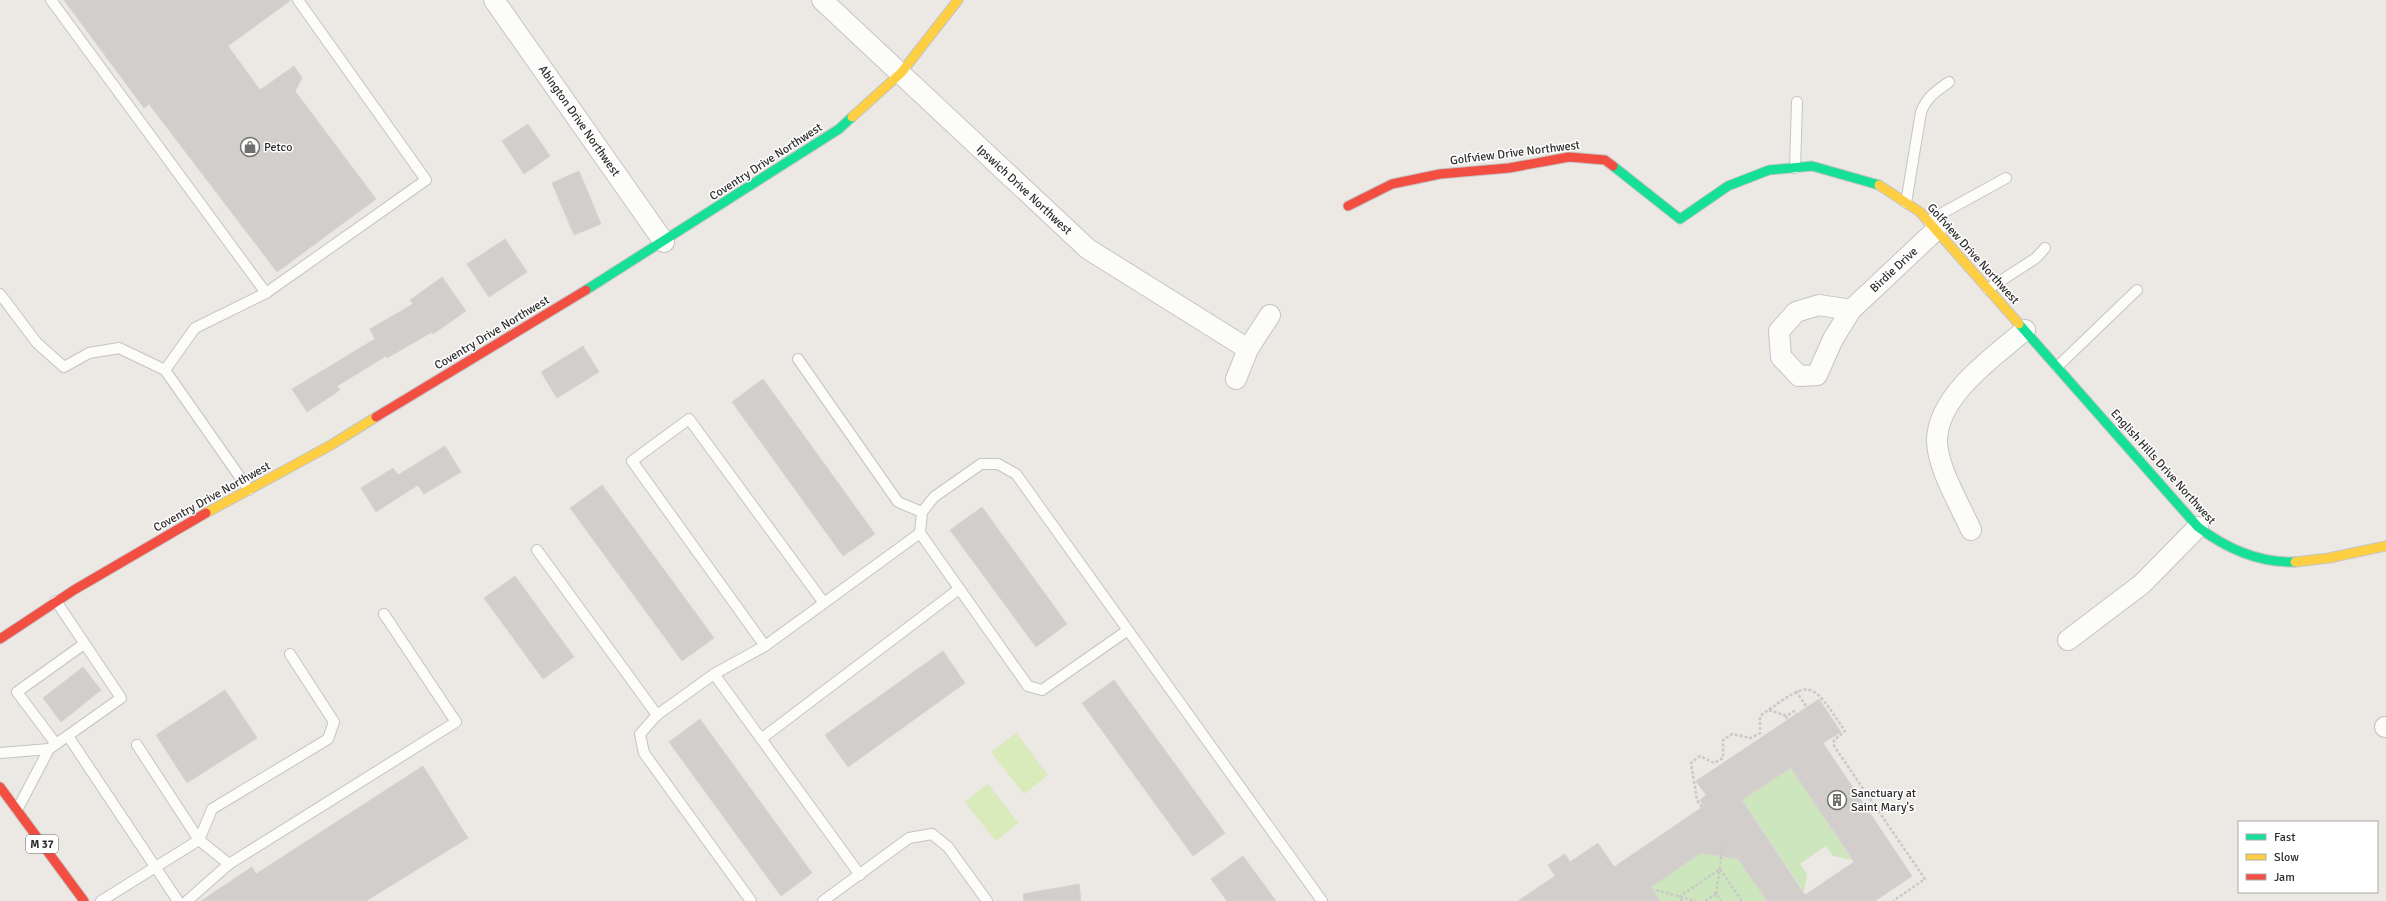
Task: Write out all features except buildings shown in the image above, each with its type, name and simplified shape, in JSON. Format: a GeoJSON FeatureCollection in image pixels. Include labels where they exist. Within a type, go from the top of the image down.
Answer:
{"type":"FeatureCollection","features":[{"type":"Feature","properties":{"kind":"main road","name":"Coventry Drive Northwest"},"geometry":{"type":"LineString","coordinates":[[0,639],[56,601],[186,524],[331,445],[664,242],[839,129],[902,73],[958,0]]}},
{"type":"Feature","properties":{"kind":"main road","name":"Golfview Drive Northwest"},"geometry":{"type":"LineString","coordinates":[[1348,206],[1392,184],[1440,174],[1509,168],[1569,157],[1587,157],[1604,160],[1680,219],[1728,186],[1769,170],[1812,166],[1877,183],[1920,212],[2024,330]]}},
{"type":"Feature","properties":{"kind":"main road","name":"English Hills Drive Northwest"},"geometry":{"type":"LineString","coordinates":[[2024,330],[2198,527],[2214,540],[2248,557],[2295,564],[2330,558],[2370,547],[2386,546]]}},
{"type":"Feature","properties":{"kind":"main road","name":"M 37"},"geometry":{"type":"LineString","coordinates":[[0,787],[84,901]]}},
{"type":"Feature","properties":{"kind":"street","name":"Abington Drive Northwest"},"geometry":{"type":"LineString","coordinates":[[494,0],[664,242]]}},
{"type":"Feature","properties":{"kind":"street","name":"Ipswich Drive Northwest"},"geometry":{"type":"LineString","coordinates":[[822,0],[902,73],[996,165],[1088,249],[1248,349]]}},
{"type":"Feature","properties":{"kind":"street","name":"Birdie Drive"},"geometry":{"type":"LineString","coordinates":[[1851,310],[1932,225]]}},
{"type":"Feature","properties":{"kind":"street"},"geometry":{"type":"LineString","coordinates":[[1236,379],[1248,349],[1270,315]]}},
{"type":"Feature","properties":{"kind":"street"},"geometry":{"type":"LineString","coordinates":[[1971,530],[1942,466],[1937,439],[1948,404],[1957,391],[2024,330]]}},
{"type":"Feature","properties":{"kind":"street"},"geometry":{"type":"LineString","coordinates":[[2068,640],[2142,584],[2198,527]]}},
{"type":"Feature","properties":{"kind":"lane"},"geometry":{"type":"LineString","coordinates":[[51,0],[266,293]]}},
{"type":"Feature","properties":{"kind":"lane"},"geometry":{"type":"LineString","coordinates":[[165,370],[196,328],[266,293],[426,180],[298,0]]}},
{"type":"Feature","properties":{"kind":"lane"},"geometry":{"type":"LineString","coordinates":[[1906,203],[1921,112],[1925,102],[1933,92],[1949,82]]}},
{"type":"Feature","properties":{"kind":"lane"},"geometry":{"type":"LineString","coordinates":[[1795,168],[1797,102]]}},
{"type":"Feature","properties":{"kind":"lane"},"geometry":{"type":"LineString","coordinates":[[1932,225],[2006,178]]}},
{"type":"Feature","properties":{"kind":"lane"},"geometry":{"type":"LineString","coordinates":[[1988,289],[2036,258],[2046,248]]}},
{"type":"Feature","properties":{"kind":"lane"},"geometry":{"type":"LineString","coordinates":[[2057,367],[2137,290]]}},
{"type":"Feature","properties":{"kind":"lane"},"geometry":{"type":"LineString","coordinates":[[0,294],[37,344],[64,367],[89,353],[119,348],[165,370],[249,490]]}},
{"type":"Feature","properties":{"kind":"lane"},"geometry":{"type":"LineString","coordinates":[[798,359],[898,502],[922,512]]}},
{"type":"Feature","properties":{"kind":"lane"},"geometry":{"type":"LineString","coordinates":[[765,646],[632,461],[689,419],[824,603]]}},
{"type":"Feature","properties":{"kind":"lane"},"geometry":{"type":"LineString","coordinates":[[1128,630],[1042,690],[1028,686],[920,532],[922,512],[934,497],[981,464],[998,464],[1016,474],[1128,630],[1322,901]]}},
{"type":"Feature","properties":{"kind":"lane"},"geometry":{"type":"LineString","coordinates":[[751,901],[644,752],[640,734],[657,715],[714,674],[765,646],[920,532]]}},
{"type":"Feature","properties":{"kind":"lane"},"geometry":{"type":"LineString","coordinates":[[537,550],[657,715]]}},
{"type":"Feature","properties":{"kind":"lane"},"geometry":{"type":"LineString","coordinates":[[761,739],[959,589]]}},
{"type":"Feature","properties":{"kind":"lane"},"geometry":{"type":"LineString","coordinates":[[17,810],[53,747],[121,698],[56,601]]}},
{"type":"Feature","properties":{"kind":"lane"},"geometry":{"type":"LineString","coordinates":[[187,901],[230,864],[456,722],[384,614]]}},
{"type":"Feature","properties":{"kind":"lane"},"geometry":{"type":"LineString","coordinates":[[53,747],[17,692],[84,644]]}},
{"type":"Feature","properties":{"kind":"lane"},"geometry":{"type":"LineString","coordinates":[[101,901],[198,840],[212,810],[328,739],[334,722],[290,654]]}},
{"type":"Feature","properties":{"kind":"lane"},"geometry":{"type":"LineString","coordinates":[[714,674],[860,875]]}},
{"type":"Feature","properties":{"kind":"lane"},"geometry":{"type":"LineString","coordinates":[[68,736],[178,901]]}},
{"type":"Feature","properties":{"kind":"lane"},"geometry":{"type":"LineString","coordinates":[[137,745],[198,840],[230,864]]}},
{"type":"Feature","properties":{"kind":"lane"},"geometry":{"type":"LineString","coordinates":[[0,753],[53,747]]}},
{"type":"Feature","properties":{"kind":"lane"},"geometry":{"type":"LineString","coordinates":[[823,901],[909,838],[932,834],[948,847],[987,901]]}},
{"type":"Feature","properties":{"kind":"path"},"geometry":{"type":"LineString","coordinates":[[1702,807],[1698,800],[1691,763],[1700,756],[1714,763],[1722,758],[1723,740],[1732,734],[1751,738],[1760,733],[1760,716],[1796,691],[1808,689],[1822,697],[1845,731],[1834,740],[1834,746],[1925,879],[1893,901]]}},
{"type":"Feature","properties":{"kind":"path"},"geometry":{"type":"LineString","coordinates":[[1796,691],[1806,706]]}},
{"type":"Feature","properties":{"kind":"path"},"geometry":{"type":"LineString","coordinates":[[1768,710],[1787,717],[1794,711],[1796,714]]}},
{"type":"Feature","properties":{"kind":"path"},"geometry":{"type":"LineString","coordinates":[[1721,901],[1716,894],[1723,846]]}},
{"type":"Feature","properties":{"kind":"path"},"geometry":{"type":"LineString","coordinates":[[1679,897],[1720,869]]}},
{"type":"Feature","properties":{"kind":"path"},"geometry":{"type":"LineString","coordinates":[[1720,869],[1742,901]]}},
{"type":"Feature","properties":{"kind":"path"},"geometry":{"type":"LineString","coordinates":[[1656,890],[1696,901]]}},
{"type":"Feature","properties":{"kind":"path"},"geometry":{"type":"LineString","coordinates":[[1705,901],[1716,894]]}},
{"type":"Feature","properties":{"kind":"path"},"geometry":{"type":"LineString","coordinates":[[1679,897],[1682,901]]}},
{"type":"Feature","properties":{"kind":"green space"},"geometry":{"type":"Polygon","coordinates":[[[1016,733],[1048,775],[1024,794],[991,752],[1016,733]]]}},
{"type":"Feature","properties":{"kind":"green space"},"geometry":{"type":"Polygon","coordinates":[[[1791,768],[1852,860],[1833,856],[1826,846],[1800,864],[1807,874],[1804,892],[1742,800],[1791,768]]]}},
{"type":"Feature","properties":{"kind":"green space"},"geometry":{"type":"Polygon","coordinates":[[[988,784],[1018,823],[996,841],[965,802],[988,784]]]}},
{"type":"Feature","properties":{"kind":"green space"},"geometry":{"type":"Polygon","coordinates":[[[1717,842],[1729,845],[1767,901],[1660,901],[1651,887],[1717,842]]]}},
{"type":"Feature","properties":{"kind":"traffic: fast"},"geometry":{"type":"LineString","coordinates":[[586,290],[839,129],[852,117]]}},
{"type":"Feature","properties":{"kind":"traffic: fast"},"geometry":{"type":"LineString","coordinates":[[1613,166],[1680,219],[1728,186],[1769,170],[1812,166],[1879,185]]}},
{"type":"Feature","properties":{"kind":"traffic: fast"},"geometry":{"type":"LineString","coordinates":[[2019,324],[2198,527],[2220,542],[2244,553],[2268,560],[2295,562]]}},
{"type":"Feature","properties":{"kind":"traffic: slow"},"geometry":{"type":"LineString","coordinates":[[852,117],[901,73],[958,0]]}},
{"type":"Feature","properties":{"kind":"traffic: slow"},"geometry":{"type":"LineString","coordinates":[[1879,185],[1920,212],[2019,324]]}},
{"type":"Feature","properties":{"kind":"traffic: slow"},"geometry":{"type":"LineString","coordinates":[[206,513],[331,445],[376,417]]}},
{"type":"Feature","properties":{"kind":"traffic: slow"},"geometry":{"type":"LineString","coordinates":[[2295,562],[2329,558],[2386,546]]}},
{"type":"Feature","properties":{"kind":"traffic: jam"},"geometry":{"type":"LineString","coordinates":[[1348,206],[1392,184],[1440,174],[1509,168],[1569,157],[1605,160],[1613,166]]}},
{"type":"Feature","properties":{"kind":"traffic: jam"},"geometry":{"type":"LineString","coordinates":[[376,417],[586,290]]}},
{"type":"Feature","properties":{"kind":"traffic: jam"},"geometry":{"type":"LineString","coordinates":[[0,639],[74,590],[206,513]]}},
{"type":"Feature","properties":{"kind":"traffic: jam"},"geometry":{"type":"LineString","coordinates":[[0,787],[84,901]]}},
{"type":"Feature","properties":{"kind":"place","name":"Petco"},"geometry":{"type":"Point","coordinates":[250,147]}},
{"type":"Feature","properties":{"kind":"place","name":"Sanctuary at Saint Mary's"},"geometry":{"type":"Point","coordinates":[1837,800]}}]}
